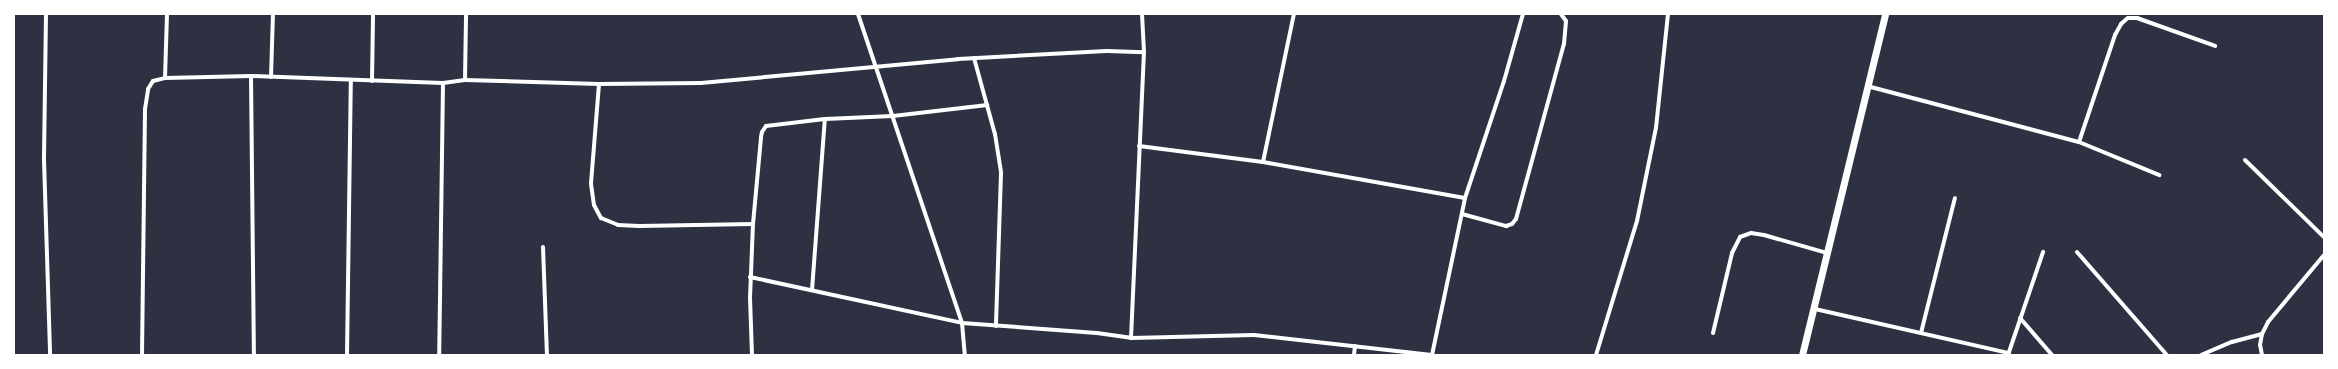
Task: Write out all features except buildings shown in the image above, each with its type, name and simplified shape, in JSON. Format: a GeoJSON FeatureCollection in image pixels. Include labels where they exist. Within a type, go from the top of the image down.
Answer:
{"type":"FeatureCollection","features":[{"type":"Feature","properties":{"kind":"street"},"geometry":{"type":"LineString","coordinates":[[46,14],[44,160],[50,355]]}},
{"type":"Feature","properties":{"kind":"street"},"geometry":{"type":"LineString","coordinates":[[165,78],[167,14]]}},
{"type":"Feature","properties":{"kind":"street"},"geometry":{"type":"LineString","coordinates":[[271,77],[273,14]]}},
{"type":"Feature","properties":{"kind":"street"},"geometry":{"type":"LineString","coordinates":[[372,81],[373,14]]}},
{"type":"Feature","properties":{"kind":"street"},"geometry":{"type":"LineString","coordinates":[[465,80],[466,14]]}},
{"type":"Feature","properties":{"kind":"street"},"geometry":{"type":"LineString","coordinates":[[858,14],[962,323],[965,355]]}},
{"type":"Feature","properties":{"kind":"street"},"geometry":{"type":"LineString","coordinates":[[1131,338],[1144,52],[1142,14]]}},
{"type":"Feature","properties":{"kind":"street"},"geometry":{"type":"LineString","coordinates":[[1262,162],[1294,14]]}},
{"type":"Feature","properties":{"kind":"street"},"geometry":{"type":"LineString","coordinates":[[750,277],[962,323],[1097,333],[1131,338],[1254,335],[1432,355],[1465,198],[1504,81],[1522,14]]}},
{"type":"Feature","properties":{"kind":"street"},"geometry":{"type":"LineString","coordinates":[[1462,214],[1501,225],[1512,224],[1516,219],[1564,44],[1566,21],[1562,14]]}},
{"type":"Feature","properties":{"kind":"street"},"geometry":{"type":"LineString","coordinates":[[1596,355],[1638,213],[1656,128],[1668,14]]}},
{"type":"Feature","properties":{"kind":"street"},"geometry":{"type":"LineString","coordinates":[[1802,355],[1815,309],[1885,14]]}},
{"type":"Feature","properties":{"kind":"street"},"geometry":{"type":"LineString","coordinates":[[2079,142],[2115,35],[2121,24],[2128,18],[2137,18],[2214,46]]}},
{"type":"Feature","properties":{"kind":"street"},"geometry":{"type":"LineString","coordinates":[[142,355],[145,109],[148,89],[153,81],[165,78],[250,76],[443,83],[465,80],[599,84],[701,83],[974,58],[1107,51],[1144,52]]}},
{"type":"Feature","properties":{"kind":"street"},"geometry":{"type":"LineString","coordinates":[[974,58],[995,134],[1001,173],[996,326]]}},
{"type":"Feature","properties":{"kind":"street"},"geometry":{"type":"LineString","coordinates":[[250,76],[254,355]]}},
{"type":"Feature","properties":{"kind":"street"},"geometry":{"type":"LineString","coordinates":[[347,355],[351,80]]}},
{"type":"Feature","properties":{"kind":"street"},"geometry":{"type":"LineString","coordinates":[[439,355],[443,83]]}},
{"type":"Feature","properties":{"kind":"street"},"geometry":{"type":"LineString","coordinates":[[599,84],[591,184],[594,205],[601,218],[618,225],[639,226],[753,224]]}},
{"type":"Feature","properties":{"kind":"street"},"geometry":{"type":"LineString","coordinates":[[1867,86],[2079,142],[2159,175]]}},
{"type":"Feature","properties":{"kind":"street"},"geometry":{"type":"LineString","coordinates":[[752,355],[750,277],[753,224],[762,132],[766,126],[772,124],[825,119],[893,116],[987,105]]}},
{"type":"Feature","properties":{"kind":"street"},"geometry":{"type":"LineString","coordinates":[[812,290],[825,119]]}},
{"type":"Feature","properties":{"kind":"street"},"geometry":{"type":"LineString","coordinates":[[1139,146],[1262,162],[1465,198]]}},
{"type":"Feature","properties":{"kind":"street"},"geometry":{"type":"LineString","coordinates":[[2246,160],[2324,237]]}},
{"type":"Feature","properties":{"kind":"street"},"geometry":{"type":"LineString","coordinates":[[1921,333],[1955,198]]}},
{"type":"Feature","properties":{"kind":"street"},"geometry":{"type":"LineString","coordinates":[[1713,333],[1732,253],[1740,237],[1750,233],[1764,235],[1828,253]]}},
{"type":"Feature","properties":{"kind":"street"},"geometry":{"type":"LineString","coordinates":[[543,247],[547,355]]}},
{"type":"Feature","properties":{"kind":"street"},"geometry":{"type":"LineString","coordinates":[[1815,309],[2008,354],[2043,252]]}},
{"type":"Feature","properties":{"kind":"street"},"geometry":{"type":"LineString","coordinates":[[2077,252],[2167,355]]}},
{"type":"Feature","properties":{"kind":"street"},"geometry":{"type":"LineString","coordinates":[[2262,355],[2260,345],[2262,334],[2268,322],[2324,255]]}},
{"type":"Feature","properties":{"kind":"street"},"geometry":{"type":"LineString","coordinates":[[2020,318],[2052,355]]}},
{"type":"Feature","properties":{"kind":"street"},"geometry":{"type":"LineString","coordinates":[[2201,355],[2232,342],[2262,334]]}},
{"type":"Feature","properties":{"kind":"street"},"geometry":{"type":"LineString","coordinates":[[1354,355],[1355,346]]}}]}
